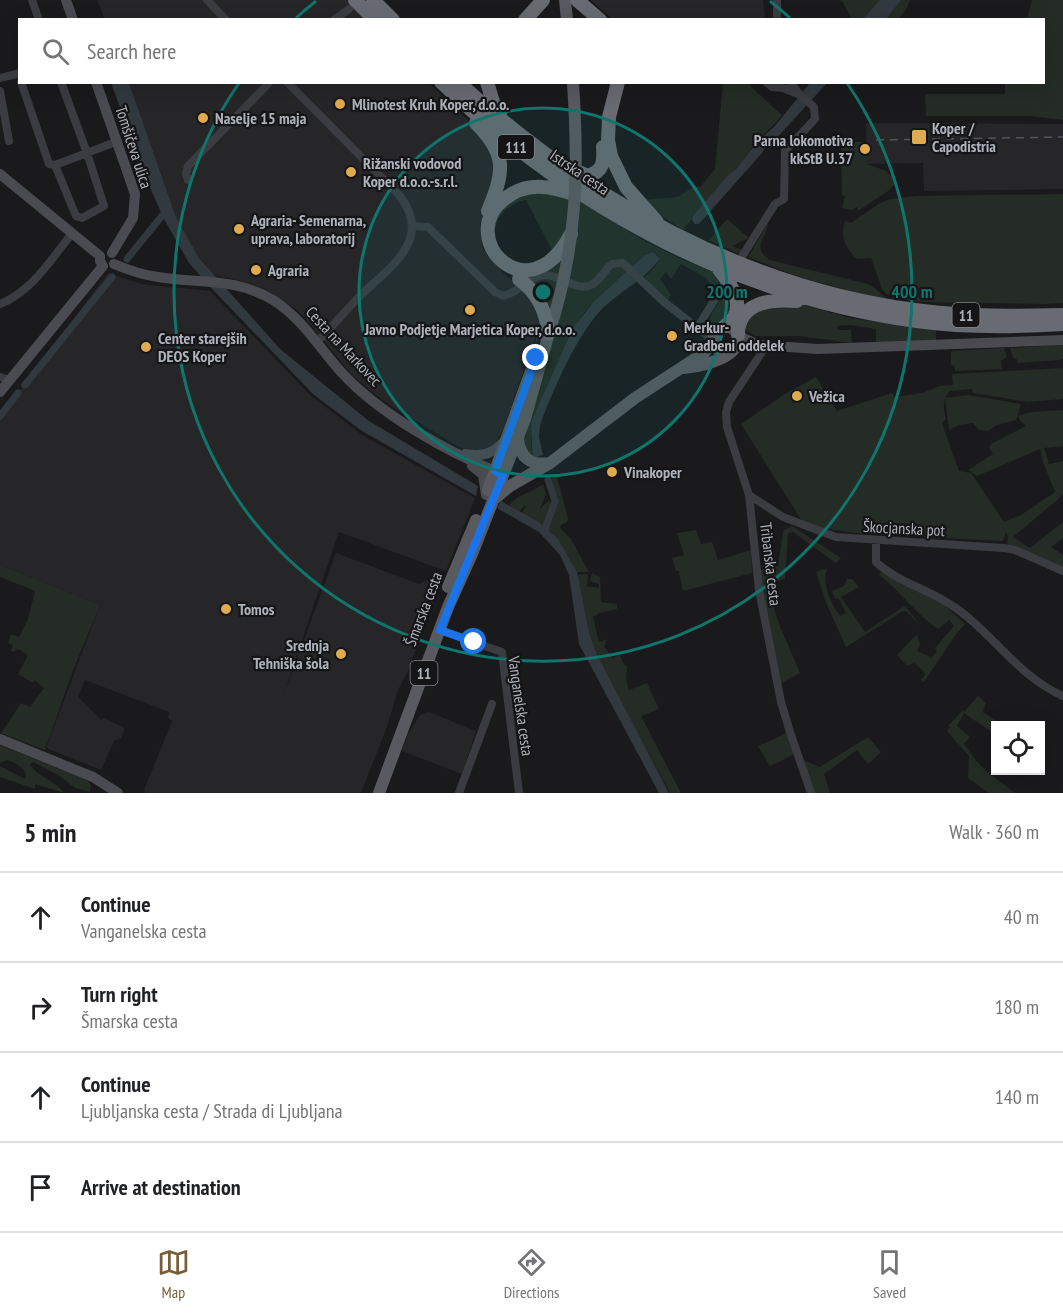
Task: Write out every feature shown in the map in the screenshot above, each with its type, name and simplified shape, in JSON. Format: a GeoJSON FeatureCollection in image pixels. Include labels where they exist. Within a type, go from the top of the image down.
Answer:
{"type":"FeatureCollection","features":[{"type":"Feature","properties":{"kind":"highway"},"geometry":{"type":"LineString","coordinates":[[373,0],[391,18]]}},
{"type":"Feature","properties":{"kind":"highway"},"geometry":{"type":"LineString","coordinates":[[527,18],[543,0]]}},
{"type":"Feature","properties":{"kind":"highway"},"geometry":{"type":"LineString","coordinates":[[577,0],[598,18]]}},
{"type":"Feature","properties":{"kind":"highway"},"geometry":{"type":"LineString","coordinates":[[352,4],[372,18]]}},
{"type":"Feature","properties":{"kind":"highway"},"geometry":{"type":"LineString","coordinates":[[488,84],[493,102],[508,125]]}},
{"type":"Feature","properties":{"kind":"highway"},"geometry":{"type":"LineString","coordinates":[[557,164],[586,176],[593,175],[600,169],[604,160],[602,119],[614,86]]}},
{"type":"Feature","properties":{"kind":"highway"},"geometry":{"type":"LineString","coordinates":[[614,86],[609,117],[608,141],[611,156],[626,187],[662,228]]}},
{"type":"Feature","properties":{"kind":"highway"},"geometry":{"type":"LineString","coordinates":[[455,88],[461,109],[478,124],[496,149],[501,176],[484,222],[487,249],[495,262],[521,278]]}},
{"type":"Feature","properties":{"kind":"highway","name":"Istrska cesta"},"geometry":{"type":"LineString","coordinates":[[455,88],[508,125],[557,164],[610,199],[662,228]]}},
{"type":"Feature","properties":{"kind":"highway","name":"Istrska cesta"},"geometry":{"type":"LineString","coordinates":[[455,88],[523,153],[583,195],[659,240],[716,266]]}},
{"type":"Feature","properties":{"kind":"highway"},"geometry":{"type":"LineString","coordinates":[[547,338],[541,302],[533,290],[497,257],[489,243],[488,226],[495,208],[515,192],[533,187],[550,187],[583,195]]}},
{"type":"Feature","properties":{"kind":"highway","name":"11"},"geometry":{"type":"LineString","coordinates":[[662,228],[715,253],[760,270],[809,287],[869,302],[960,315],[1010,317],[1063,315]]}},
{"type":"Feature","properties":{"kind":"highway"},"geometry":{"type":"LineString","coordinates":[[521,278],[546,266],[560,253],[572,232]]}},
{"type":"Feature","properties":{"kind":"highway"},"geometry":{"type":"LineString","coordinates":[[716,266],[732,285],[737,303],[736,311],[729,324],[722,327]]}},
{"type":"Feature","properties":{"kind":"highway","name":"111"},"geometry":{"type":"LineString","coordinates":[[716,266],[808,299]]}},
{"type":"Feature","properties":{"kind":"highway"},"geometry":{"type":"LineString","coordinates":[[739,335],[740,324],[745,315],[761,303],[775,300],[808,299]]}},
{"type":"Feature","properties":{"kind":"highway","name":"11"},"geometry":{"type":"LineString","coordinates":[[808,299],[920,322],[1007,327],[1063,324]]}},
{"type":"Feature","properties":{"kind":"main road"},"geometry":{"type":"LineString","coordinates":[[565,0],[567,18]]}},
{"type":"Feature","properties":{"kind":"main road","name":"11"},"geometry":{"type":"LineString","coordinates":[[499,473],[514,436],[561,292],[572,232],[577,176],[573,84]]}},
{"type":"Feature","properties":{"kind":"main road"},"geometry":{"type":"LineString","coordinates":[[490,497],[550,463],[635,398],[679,370],[720,358],[723,346],[714,333],[722,327],[733,328],[739,335],[739,342],[723,346],[704,352],[682,365],[679,370]]}},
{"type":"Feature","properties":{"kind":"main road"},"geometry":{"type":"LineString","coordinates":[[514,436],[523,457],[535,463],[550,463]]}},
{"type":"Feature","properties":{"kind":"main road"},"geometry":{"type":"LineString","coordinates":[[499,473],[516,477],[534,473]]}},
{"type":"Feature","properties":{"kind":"main road","name":"Šmarska cesta"},"geometry":{"type":"LineString","coordinates":[[380,793],[499,473]]}},
{"type":"Feature","properties":{"kind":"main road","name":"Šmarska cesta"},"geometry":{"type":"LineString","coordinates":[[371,793],[439,611],[490,497]]}},
{"type":"Feature","properties":{"kind":"street"},"geometry":{"type":"LineString","coordinates":[[32,0],[38,18]]}},
{"type":"Feature","properties":{"kind":"street"},"geometry":{"type":"LineString","coordinates":[[66,0],[72,18]]}},
{"type":"Feature","properties":{"kind":"street"},"geometry":{"type":"LineString","coordinates":[[207,0],[224,18]]}},
{"type":"Feature","properties":{"kind":"street"},"geometry":{"type":"LineString","coordinates":[[777,0],[777,18]]}},
{"type":"Feature","properties":{"kind":"street"},"geometry":{"type":"LineString","coordinates":[[336,18],[352,4]]}},
{"type":"Feature","properties":{"kind":"street"},"geometry":{"type":"LineString","coordinates":[[0,78],[18,77]]}},
{"type":"Feature","properties":{"kind":"street"},"geometry":{"type":"LineString","coordinates":[[21,84],[49,164],[55,165],[118,141]]}},
{"type":"Feature","properties":{"kind":"street"},"geometry":{"type":"LineString","coordinates":[[55,165],[76,216],[82,218],[104,206],[62,84]]}},
{"type":"Feature","properties":{"kind":"street","name":"Tomšičeva ulica"},"geometry":{"type":"LineString","coordinates":[[0,392],[5,378],[107,260],[129,226],[135,205],[135,194],[97,84]]}},
{"type":"Feature","properties":{"kind":"street"},"geometry":{"type":"LineString","coordinates":[[188,180],[186,174],[188,166],[268,84]]}},
{"type":"Feature","properties":{"kind":"street"},"geometry":{"type":"LineString","coordinates":[[289,84],[400,196],[411,215],[409,243],[398,262],[358,298],[318,341]]}},
{"type":"Feature","properties":{"kind":"street"},"geometry":{"type":"LineString","coordinates":[[743,255],[775,204],[784,199],[785,151],[815,119],[814,107],[788,84],[774,88],[769,84]]}},
{"type":"Feature","properties":{"kind":"street"},"geometry":{"type":"LineString","coordinates":[[0,91],[9,141]]}},
{"type":"Feature","properties":{"kind":"street"},"geometry":{"type":"LineString","coordinates":[[2,179],[107,260]]}},
{"type":"Feature","properties":{"kind":"street"},"geometry":{"type":"LineString","coordinates":[[412,226],[428,227],[498,294],[508,295],[521,278],[534,278],[547,274],[587,286],[594,283],[615,262],[623,263],[671,309],[723,346],[762,345],[818,350],[1063,340]]}},
{"type":"Feature","properties":{"kind":"street"},"geometry":{"type":"LineString","coordinates":[[0,304],[12,299],[37,277],[70,236]]}},
{"type":"Feature","properties":{"kind":"street","name":"Cesta na Markovec"},"geometry":{"type":"LineString","coordinates":[[107,260],[146,275],[232,284],[261,294],[294,316],[318,341],[341,372],[364,394],[407,424],[499,473]]}},
{"type":"Feature","properties":{"kind":"street"},"geometry":{"type":"LineString","coordinates":[[700,328],[724,284]]}},
{"type":"Feature","properties":{"kind":"street"},"geometry":{"type":"LineString","coordinates":[[700,328],[722,327]]}},
{"type":"Feature","properties":{"kind":"street"},"geometry":{"type":"LineString","coordinates":[[739,335],[762,345]]}},
{"type":"Feature","properties":{"kind":"street","name":"Tribanska cesta"},"geometry":{"type":"LineString","coordinates":[[762,345],[729,402],[726,412],[728,427],[748,495],[759,590],[781,702],[812,793]]}},
{"type":"Feature","properties":{"kind":"street"},"geometry":{"type":"LineString","coordinates":[[459,453],[475,456],[490,454],[514,436]]}},
{"type":"Feature","properties":{"kind":"street"},"geometry":{"type":"LineString","coordinates":[[459,453],[483,475],[490,497]]}},
{"type":"Feature","properties":{"kind":"street","name":"Škocjanska pot"},"geometry":{"type":"LineString","coordinates":[[748,495],[783,517],[836,537],[1004,548],[1015,550],[1063,571]]}},
{"type":"Feature","properties":{"kind":"street"},"geometry":{"type":"LineString","coordinates":[[876,541],[876,562],[885,570],[949,603],[983,629],[1039,684],[1063,696]]}},
{"type":"Feature","properties":{"kind":"street","name":"Vanganelska cesta"},"geometry":{"type":"LineString","coordinates":[[440,630],[502,652],[519,793]]}},
{"type":"Feature","properties":{"kind":"street"},"geometry":{"type":"LineString","coordinates":[[459,793],[492,704]]}},
{"type":"Feature","properties":{"kind":"street"},"geometry":{"type":"LineString","coordinates":[[0,739],[93,777],[102,789],[118,793]]}},
{"type":"Feature","properties":{"kind":"shaded area"},"geometry":{"type":"Polygon","coordinates":[[[97,0],[349,0],[368,18],[105,18],[97,0]]]}},
{"type":"Feature","properties":{"kind":"shaded area"},"geometry":{"type":"Polygon","coordinates":[[[591,0],[763,0],[765,18],[611,18],[591,0]]]}},
{"type":"Feature","properties":{"kind":"shaded area"},"geometry":{"type":"Polygon","coordinates":[[[839,0],[910,0],[900,18],[851,18],[842,1],[839,0]]]}},
{"type":"Feature","properties":{"kind":"shaded area"},"geometry":{"type":"Polygon","coordinates":[[[880,0],[901,0],[887,18],[864,18],[880,0]]]}},
{"type":"Feature","properties":{"kind":"shaded area"},"geometry":{"type":"Polygon","coordinates":[[[1032,0],[1063,0],[1063,120],[1030,116],[926,116],[925,94],[1005,94],[1005,84],[1045,84],[1045,18],[1027,18],[1032,0]]]}},
{"type":"Feature","properties":{"kind":"shaded area"},"geometry":{"type":"Polygon","coordinates":[[[111,84],[129,84],[176,217],[199,258],[280,349],[369,421],[478,486],[476,496],[362,431],[313,394],[189,263],[163,217],[111,84]]]}},
{"type":"Feature","properties":{"kind":"shaded area"},"geometry":{"type":"Polygon","coordinates":[[[129,84],[430,84],[488,140],[497,172],[480,224],[482,245],[488,257],[501,271],[535,299],[541,321],[503,430],[495,444],[485,452],[468,451],[391,406],[349,372],[297,310],[266,290],[250,283],[214,275],[199,258],[176,217],[129,84]]]}},
{"type":"Feature","properties":{"kind":"shaded area"},"geometry":{"type":"Polygon","coordinates":[[[723,84],[750,84],[782,115],[683,230],[641,200],[678,197],[695,186],[700,187],[715,169],[723,84]]]}},
{"type":"Feature","properties":{"kind":"shaded area"},"geometry":{"type":"Polygon","coordinates":[[[809,84],[826,84],[774,141],[766,146],[699,224],[695,224],[692,220],[693,216],[761,138],[774,127],[809,84]]]}},
{"type":"Feature","properties":{"kind":"shaded area"},"geometry":{"type":"Polygon","coordinates":[[[866,123],[1063,124],[1063,189],[924,191],[923,163],[867,164],[866,123]]]}},
{"type":"Feature","properties":{"kind":"shaded area"},"geometry":{"type":"Polygon","coordinates":[[[841,142],[863,142],[863,155],[867,156],[867,164],[886,171],[897,182],[888,191],[858,211],[857,207],[852,210],[842,208],[845,196],[842,195],[841,142]]]}},
{"type":"Feature","properties":{"kind":"shaded area"},"geometry":{"type":"Polygon","coordinates":[[[545,190],[580,202],[645,241],[713,272],[720,280],[715,292],[706,278],[681,264],[671,279],[666,272],[660,279],[671,295],[667,301],[644,277],[660,259],[653,252],[645,255],[594,301],[583,314],[531,430],[531,445],[534,454],[529,457],[522,440],[549,344],[538,340],[529,365],[541,321],[539,307],[497,252],[492,219],[509,198],[545,190]],[[526,200],[516,203],[500,217],[496,226],[496,244],[509,260],[532,267],[554,254],[526,200]]]}},
{"type":"Feature","properties":{"kind":"shaded area"},"geometry":{"type":"Polygon","coordinates":[[[1063,194],[1063,303],[922,302],[893,298],[882,289],[871,258],[857,259],[849,250],[843,237],[845,221],[851,223],[880,203],[890,199],[916,196],[1063,194]]]}},
{"type":"Feature","properties":{"kind":"shaded area"},"geometry":{"type":"Polygon","coordinates":[[[727,219],[749,238],[732,246],[743,250],[741,255],[709,240],[727,219]]]}},
{"type":"Feature","properties":{"kind":"shaded area"},"geometry":{"type":"Polygon","coordinates":[[[768,224],[760,247],[764,256],[770,260],[864,283],[872,286],[891,302],[796,276],[748,257],[768,224]]]}},
{"type":"Feature","properties":{"kind":"shaded area"},"geometry":{"type":"Polygon","coordinates":[[[653,252],[660,259],[647,273],[604,307],[576,346],[540,425],[539,437],[543,455],[533,458],[532,420],[572,330],[594,301],[645,255],[653,252]]]}},
{"type":"Feature","properties":{"kind":"shaded area"},"geometry":{"type":"Polygon","coordinates":[[[108,273],[141,284],[210,291],[311,396],[362,435],[475,498],[446,571],[339,532],[282,699],[336,553],[419,584],[429,579],[440,584],[407,673],[398,690],[388,724],[361,793],[146,793],[144,790],[172,721],[168,718],[169,712],[85,680],[78,697],[101,720],[104,718],[125,728],[121,738],[114,741],[101,770],[46,748],[100,605],[0,565],[0,417],[108,273]]]}},
{"type":"Feature","properties":{"kind":"shaded area"},"geometry":{"type":"Polygon","coordinates":[[[728,288],[732,309],[721,323],[707,326],[713,311],[728,288]]]}},
{"type":"Feature","properties":{"kind":"shaded area"},"geometry":{"type":"Polygon","coordinates":[[[798,303],[850,318],[936,330],[936,342],[876,345],[876,329],[851,325],[837,326],[838,330],[851,330],[852,343],[800,336],[755,336],[744,329],[752,314],[758,310],[798,303]]]}},
{"type":"Feature","properties":{"kind":"shaded area"},"geometry":{"type":"Polygon","coordinates":[[[1063,345],[1063,359],[1018,363],[1016,358],[1013,358],[1010,348],[1063,345]]]}},
{"type":"Feature","properties":{"kind":"shaded area"},"geometry":{"type":"Polygon","coordinates":[[[1004,348],[1007,357],[1001,361],[1002,369],[955,371],[955,366],[951,365],[951,352],[953,351],[1004,348]]]}},
{"type":"Feature","properties":{"kind":"shaded area"},"geometry":{"type":"Polygon","coordinates":[[[1063,368],[1063,399],[1028,402],[973,393],[972,389],[950,391],[944,401],[946,419],[942,423],[959,471],[971,473],[1004,522],[1021,515],[1055,492],[1040,449],[977,476],[968,470],[993,454],[989,447],[991,444],[1026,426],[1018,416],[1031,412],[1063,410],[1063,446],[1044,448],[1049,464],[1063,461],[1063,495],[1013,537],[1030,548],[1063,522],[1063,538],[1051,547],[1063,555],[1063,568],[1007,544],[1006,532],[1003,541],[864,534],[821,528],[802,521],[741,424],[785,394],[816,377],[837,411],[892,393],[895,397],[953,385],[952,374],[1063,368]]]}},
{"type":"Feature","properties":{"kind":"shaded area"},"geometry":{"type":"Polygon","coordinates":[[[968,395],[1021,404],[1016,420],[997,425],[988,431],[979,430],[973,423],[959,425],[949,430],[945,398],[968,395]]]}},
{"type":"Feature","properties":{"kind":"shaded area"},"geometry":{"type":"Polygon","coordinates":[[[557,476],[568,519],[560,528],[571,539],[589,572],[577,572],[549,531],[522,513],[526,506],[519,512],[509,505],[543,484],[546,494],[540,509],[549,500],[551,506],[555,507],[556,500],[549,479],[557,476]]]}},
{"type":"Feature","properties":{"kind":"shaded area"},"geometry":{"type":"Polygon","coordinates":[[[501,501],[537,521],[558,539],[577,572],[589,633],[596,653],[669,793],[659,793],[579,644],[569,575],[560,555],[539,532],[497,508],[501,501]]]}},
{"type":"Feature","properties":{"kind":"shaded area"},"geometry":{"type":"Polygon","coordinates":[[[792,526],[841,558],[836,563],[793,532],[788,534],[785,579],[766,584],[779,624],[800,673],[781,683],[765,611],[759,570],[778,566],[783,531],[792,526]]]}},
{"type":"Feature","properties":{"kind":"shaded area"},"geometry":{"type":"Polygon","coordinates":[[[696,530],[701,544],[712,542],[718,560],[751,550],[752,573],[683,591],[679,571],[676,571],[672,558],[684,555],[677,533],[696,530]]]}},
{"type":"Feature","properties":{"kind":"shaded area"},"geometry":{"type":"Polygon","coordinates":[[[0,565],[100,605],[72,673],[45,750],[1,733],[21,703],[30,707],[44,688],[35,680],[33,683],[18,674],[28,655],[18,649],[11,651],[13,645],[8,643],[11,634],[19,637],[28,619],[35,591],[0,577],[0,565]]]}},
{"type":"Feature","properties":{"kind":"shaded area"},"geometry":{"type":"Polygon","coordinates":[[[827,568],[828,594],[833,606],[841,616],[846,613],[839,599],[834,598],[832,591],[844,586],[847,579],[852,579],[859,587],[841,597],[865,632],[905,606],[921,626],[906,611],[903,611],[846,647],[827,605],[816,572],[827,568]]]}},
{"type":"Feature","properties":{"kind":"shaded area"},"geometry":{"type":"Polygon","coordinates":[[[881,571],[944,605],[965,624],[924,682],[921,680],[925,675],[924,672],[915,663],[907,666],[897,655],[917,634],[920,645],[917,651],[931,657],[937,652],[935,648],[954,626],[949,620],[938,629],[930,623],[879,575],[881,571]]]}},
{"type":"Feature","properties":{"kind":"shaded area"},"geometry":{"type":"Polygon","coordinates":[[[592,573],[600,577],[601,602],[617,604],[617,609],[593,617],[599,642],[607,639],[604,647],[613,658],[620,655],[627,667],[626,678],[629,690],[647,683],[659,709],[641,716],[681,793],[670,793],[597,659],[588,635],[577,575],[588,574],[587,586],[599,588],[599,584],[590,581],[592,573]]]}},
{"type":"Feature","properties":{"kind":"shaded area"},"geometry":{"type":"Polygon","coordinates":[[[978,696],[986,703],[983,712],[996,721],[991,721],[991,731],[964,713],[957,726],[970,737],[964,744],[975,759],[991,775],[1015,793],[989,793],[968,778],[969,756],[947,731],[950,727],[948,726],[963,710],[964,712],[978,696]]]}},
{"type":"Feature","properties":{"kind":"shaded area"},"geometry":{"type":"Polygon","coordinates":[[[429,712],[476,731],[462,774],[402,751],[408,734],[420,715],[429,712]]]}},
{"type":"Feature","properties":{"kind":"shaded area"},"geometry":{"type":"Polygon","coordinates":[[[787,733],[795,754],[770,766],[758,746],[787,733]]]}},
{"type":"Feature","properties":{"kind":"shaded area"},"geometry":{"type":"Polygon","coordinates":[[[868,737],[881,752],[868,764],[857,750],[824,774],[830,793],[814,793],[803,760],[820,767],[868,737]]]}},
{"type":"Feature","properties":{"kind":"shaded area"},"geometry":{"type":"Polygon","coordinates":[[[0,745],[87,780],[91,785],[90,792],[75,788],[60,776],[33,762],[30,764],[33,768],[64,793],[35,784],[35,789],[0,777],[0,766],[25,779],[26,775],[21,767],[13,762],[7,760],[0,763],[0,745]]]}},
{"type":"Feature","properties":{"kind":"waterway"},"geometry":{"type":"LineString","coordinates":[[127,259],[166,211]]}},
{"type":"Feature","properties":{"kind":"waterway"},"geometry":{"type":"LineString","coordinates":[[25,385],[112,277]]}},
{"type":"Feature","properties":{"kind":"waterway"},"geometry":{"type":"LineString","coordinates":[[0,416],[18,393]]}},
{"type":"Feature","properties":{"kind":"waterway"},"geometry":{"type":"LineString","coordinates":[[546,534],[544,532],[555,501],[548,480]]}},
{"type":"Feature","properties":{"kind":"railway"},"geometry":{"type":"LineString","coordinates":[[876,140],[1063,137]]}},
{"type":"Feature","properties":{"kind":"place","name":"Mlinotest Kruh Koper, d.o.o."},"geometry":{"type":"Point","coordinates":[340,104]}},
{"type":"Feature","properties":{"kind":"place","name":"Naselje 15 maja"},"geometry":{"type":"Point","coordinates":[203,118]}},
{"type":"Feature","properties":{"kind":"place","name":"Koper / Capodistria"},"geometry":{"type":"Point","coordinates":[919,137]}},
{"type":"Feature","properties":{"kind":"place","name":"Parna lokomotiva kkStB U.37"},"geometry":{"type":"Point","coordinates":[865,149]}},
{"type":"Feature","properties":{"kind":"place","name":"Rižanski vodovod Koper d.o.o.-s.r.l."},"geometry":{"type":"Point","coordinates":[351,172]}},
{"type":"Feature","properties":{"kind":"place","name":"Agraria- Semenarna, uprava, laboratorij"},"geometry":{"type":"Point","coordinates":[239,229]}},
{"type":"Feature","properties":{"kind":"place","name":"Agraria"},"geometry":{"type":"Point","coordinates":[256,270]}},
{"type":"Feature","properties":{"kind":"place","name":"Javno Podjetje Marjetica Koper, d.o.o."},"geometry":{"type":"Point","coordinates":[470,310]}},
{"type":"Feature","properties":{"kind":"place","name":"Merkur- Gradbeni oddelek"},"geometry":{"type":"Point","coordinates":[672,336]}},
{"type":"Feature","properties":{"kind":"place","name":"Center starejših DEOS Koper"},"geometry":{"type":"Point","coordinates":[146,347]}},
{"type":"Feature","properties":{"kind":"place","name":"Vežica"},"geometry":{"type":"Point","coordinates":[797,396]}},
{"type":"Feature","properties":{"kind":"place","name":"Vinakoper"},"geometry":{"type":"Point","coordinates":[612,472]}},
{"type":"Feature","properties":{"kind":"place","name":"Tomos"},"geometry":{"type":"Point","coordinates":[226,609]}},
{"type":"Feature","properties":{"kind":"place","name":"Srednja Tehniška šola"},"geometry":{"type":"Point","coordinates":[341,654]}},
{"type":"Feature","properties":{"kind":"route"},"geometry":{"type":"LineString","coordinates":[[474,642],[440,630],[503,475],[495,471],[536,358]]}}]}
